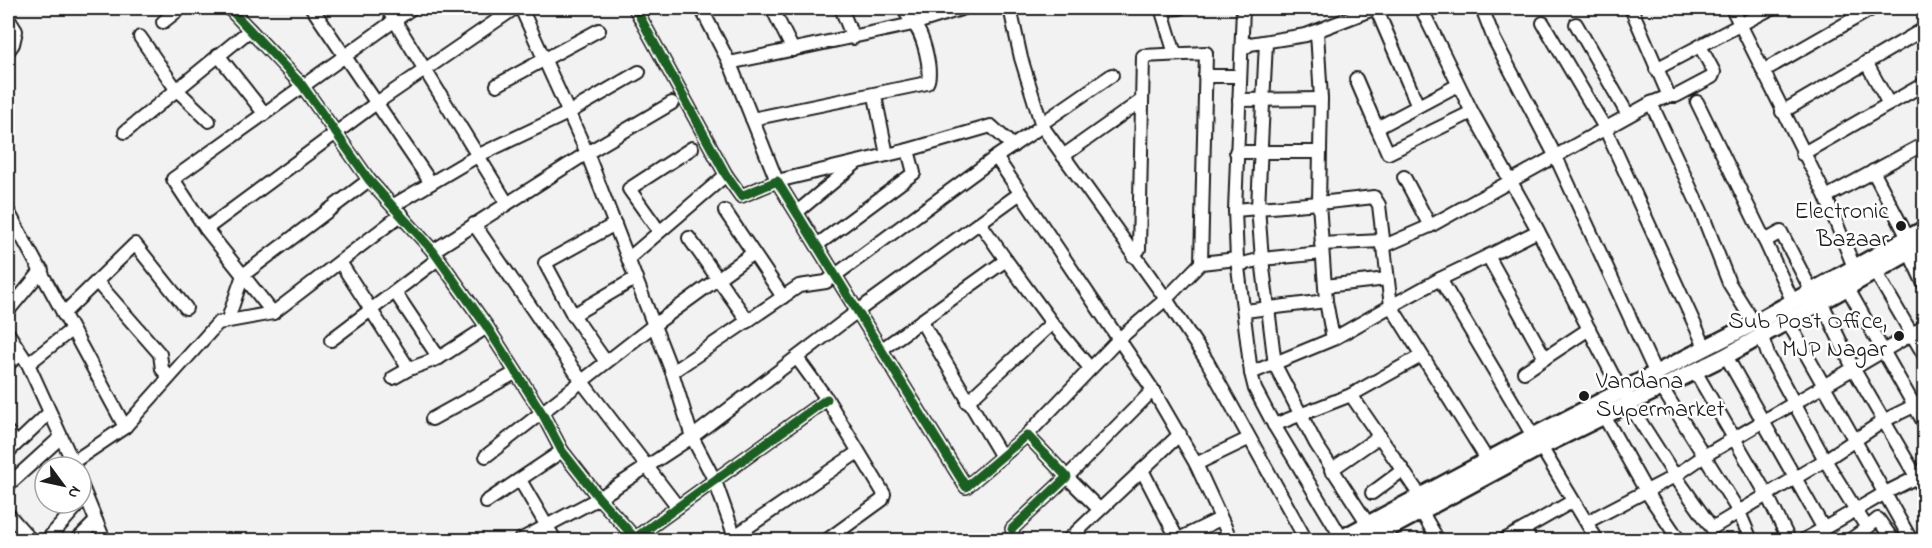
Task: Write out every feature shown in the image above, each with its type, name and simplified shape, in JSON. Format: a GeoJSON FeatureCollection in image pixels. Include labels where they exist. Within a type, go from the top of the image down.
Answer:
{"type":"FeatureCollection","features":[{"type":"Feature","properties":{"kind":"main road"},"geometry":{"type":"LineString","coordinates":[[1421,504],[1625,395],[1662,388],[1726,356],[1792,300],[1816,296],[1853,277],[1875,270],[1908,245],[1924,229]]}},
{"type":"Feature","properties":{"kind":"main road"},"geometry":{"type":"LineString","coordinates":[[1341,540],[1371,534],[1488,461],[1604,416],[1625,395],[1655,372],[1705,347],[1757,329],[1788,322],[1816,296],[1908,245],[1924,244]]}},
{"type":"Feature","properties":{"kind":"street"},"geometry":{"type":"LineString","coordinates":[[163,22],[181,8]]}},
{"type":"Feature","properties":{"kind":"street"},"geometry":{"type":"LineString","coordinates":[[229,8],[302,85],[369,180],[436,255],[487,327],[542,413],[562,451],[634,540],[827,399]]}},
{"type":"Feature","properties":{"kind":"street"},"geometry":{"type":"LineString","coordinates":[[313,8],[345,54],[375,104],[431,183]]}},
{"type":"Feature","properties":{"kind":"street"},"geometry":{"type":"LineString","coordinates":[[387,8],[507,203]]}},
{"type":"Feature","properties":{"kind":"street"},"geometry":{"type":"LineString","coordinates":[[273,313],[206,229],[172,179],[412,8]]}},
{"type":"Feature","properties":{"kind":"street"},"geometry":{"type":"LineString","coordinates":[[206,229],[375,104],[515,8]]}},
{"type":"Feature","properties":{"kind":"street"},"geometry":{"type":"LineString","coordinates":[[521,8],[587,153],[629,258],[672,372],[692,437],[715,481],[733,539],[858,452]]}},
{"type":"Feature","properties":{"kind":"street"},"geometry":{"type":"LineString","coordinates":[[635,8],[726,175],[741,196],[777,181],[908,150],[991,126],[1014,146]]}},
{"type":"Feature","properties":{"kind":"street"},"geometry":{"type":"LineString","coordinates":[[701,8],[729,63],[777,181],[859,310],[966,487],[1027,435],[1119,339],[1166,299],[1202,263],[1237,262],[1322,249],[1382,244],[1430,226],[1628,115],[1669,96],[1676,96],[1712,77],[1714,72],[1700,46]]}},
{"type":"Feature","properties":{"kind":"street"},"geometry":{"type":"LineString","coordinates":[[772,8],[793,50]]}},
{"type":"Feature","properties":{"kind":"street"},"geometry":{"type":"LineString","coordinates":[[841,8],[853,38]]}},
{"type":"Feature","properties":{"kind":"street"},"geometry":{"type":"LineString","coordinates":[[752,119],[875,96],[927,83],[930,71],[919,30],[903,8]]}},
{"type":"Feature","properties":{"kind":"street"},"geometry":{"type":"LineString","coordinates":[[729,63],[913,24],[964,8]]}},
{"type":"Feature","properties":{"kind":"street"},"geometry":{"type":"LineString","coordinates":[[1010,8],[1021,58],[1042,125],[1133,256],[1166,299],[1207,361],[1248,439],[1283,495],[1306,540]]}},
{"type":"Feature","properties":{"kind":"street"},"geometry":{"type":"LineString","coordinates":[[1175,54],[1161,8],[1180,8]]}},
{"type":"Feature","properties":{"kind":"street"},"geometry":{"type":"LineString","coordinates":[[1243,8],[1235,210],[1237,262],[1245,311],[1251,373],[1255,389],[1274,425],[1341,540]]}},
{"type":"Feature","properties":{"kind":"street"},"geometry":{"type":"LineString","coordinates":[[1243,49],[1250,44],[1317,32],[1353,12],[1376,8],[1418,106]]}},
{"type":"Feature","properties":{"kind":"street"},"geometry":{"type":"LineString","coordinates":[[1421,8],[1472,112],[1625,395],[1710,528],[1826,460],[1885,420],[1919,404]]}},
{"type":"Feature","properties":{"kind":"street"},"geometry":{"type":"LineString","coordinates":[[1482,8],[1494,39],[1556,157],[1655,372]]}},
{"type":"Feature","properties":{"kind":"street"},"geometry":{"type":"LineString","coordinates":[[1632,8],[1669,96]]}},
{"type":"Feature","properties":{"kind":"street"},"geometry":{"type":"LineString","coordinates":[[1732,8],[1802,154],[1826,197],[1853,277],[1885,350],[1919,404],[1924,423]]}},
{"type":"Feature","properties":{"kind":"street"},"geometry":{"type":"LineString","coordinates":[[1656,69],[1772,8]]}},
{"type":"Feature","properties":{"kind":"street"},"geometry":{"type":"LineString","coordinates":[[1763,71],[1873,8]]}},
{"type":"Feature","properties":{"kind":"street"},"geometry":{"type":"LineString","coordinates":[[8,18],[16,31],[14,44],[8,51]]}},
{"type":"Feature","properties":{"kind":"street"},"geometry":{"type":"LineString","coordinates":[[1543,23],[1605,128],[1705,347]]}},
{"type":"Feature","properties":{"kind":"street"},"geometry":{"type":"LineString","coordinates":[[1576,24],[1628,115]]}},
{"type":"Feature","properties":{"kind":"street"},"geometry":{"type":"LineString","coordinates":[[1782,112],[1924,29]]}},
{"type":"Feature","properties":{"kind":"street"},"geometry":{"type":"LineString","coordinates":[[125,132],[250,30]]}},
{"type":"Feature","properties":{"kind":"street"},"geometry":{"type":"LineString","coordinates":[[497,85],[600,30]]}},
{"type":"Feature","properties":{"kind":"street"},"geometry":{"type":"LineString","coordinates":[[1317,32],[1321,99],[1319,202],[1326,301],[1333,339]]}},
{"type":"Feature","properties":{"kind":"street"},"geometry":{"type":"LineString","coordinates":[[140,37],[176,89],[209,121]]}},
{"type":"Feature","properties":{"kind":"street"},"geometry":{"type":"LineString","coordinates":[[1266,42],[1258,207],[1275,365],[1300,416],[1371,534]]}},
{"type":"Feature","properties":{"kind":"street"},"geometry":{"type":"LineString","coordinates":[[1133,256],[1139,249],[1143,56],[1206,52],[1202,263]]}},
{"type":"Feature","properties":{"kind":"street"},"geometry":{"type":"LineString","coordinates":[[218,55],[264,113]]}},
{"type":"Feature","properties":{"kind":"street"},"geometry":{"type":"LineString","coordinates":[[1866,62],[1889,104]]}},
{"type":"Feature","properties":{"kind":"street"},"geometry":{"type":"LineString","coordinates":[[87,455],[125,427],[218,323],[273,313],[340,262],[431,183],[477,156],[568,113],[639,72]]}},
{"type":"Feature","properties":{"kind":"street"},"geometry":{"type":"LineString","coordinates":[[672,372],[783,297],[805,284],[822,284],[836,275],[1112,75]]}},
{"type":"Feature","properties":{"kind":"street"},"geometry":{"type":"LineString","coordinates":[[1205,76],[1239,76]]}},
{"type":"Feature","properties":{"kind":"street"},"geometry":{"type":"LineString","coordinates":[[1356,79],[1388,153],[1472,112]]}},
{"type":"Feature","properties":{"kind":"street"},"geometry":{"type":"LineString","coordinates":[[1802,154],[1924,84]]}},
{"type":"Feature","properties":{"kind":"street"},"geometry":{"type":"LineString","coordinates":[[1377,128],[1458,85]]}},
{"type":"Feature","properties":{"kind":"street"},"geometry":{"type":"LineString","coordinates":[[875,96],[887,155]]}},
{"type":"Feature","properties":{"kind":"street"},"geometry":{"type":"LineString","coordinates":[[1239,100],[1321,99]]}},
{"type":"Feature","properties":{"kind":"street"},"geometry":{"type":"LineString","coordinates":[[1063,156],[1142,100]]}},
{"type":"Feature","properties":{"kind":"street"},"geometry":{"type":"LineString","coordinates":[[1697,102],[1792,300]]}},
{"type":"Feature","properties":{"kind":"street"},"geometry":{"type":"LineString","coordinates":[[1652,103],[1701,211],[1729,283],[1757,329],[1768,355],[1826,460],[1867,528]]}},
{"type":"Feature","properties":{"kind":"street"},"geometry":{"type":"LineString","coordinates":[[331,340],[395,292],[474,224],[587,153],[672,104]]}},
{"type":"Feature","properties":{"kind":"street"},"geometry":{"type":"LineString","coordinates":[[1826,197],[1924,144]]}},
{"type":"Feature","properties":{"kind":"street"},"geometry":{"type":"LineString","coordinates":[[660,231],[629,189],[692,148]]}},
{"type":"Feature","properties":{"kind":"street"},"geometry":{"type":"LineString","coordinates":[[817,245],[914,173],[908,150]]}},
{"type":"Feature","properties":{"kind":"street"},"geometry":{"type":"LineString","coordinates":[[1236,152],[1319,152]]}},
{"type":"Feature","properties":{"kind":"street"},"geometry":{"type":"LineString","coordinates":[[996,157],[1153,390],[1180,434],[1197,464],[1231,540]]}},
{"type":"Feature","properties":{"kind":"street"},"geometry":{"type":"LineString","coordinates":[[797,212],[858,162]]}},
{"type":"Feature","properties":{"kind":"street"},"geometry":{"type":"LineString","coordinates":[[1873,171],[1924,284]]}},
{"type":"Feature","properties":{"kind":"street"},"geometry":{"type":"LineString","coordinates":[[629,258],[726,175]]}},
{"type":"Feature","properties":{"kind":"street"},"geometry":{"type":"LineString","coordinates":[[1404,177],[1430,226]]}},
{"type":"Feature","properties":{"kind":"street"},"geometry":{"type":"LineString","coordinates":[[228,320],[243,275],[369,180]]}},
{"type":"Feature","properties":{"kind":"street"},"geometry":{"type":"LineString","coordinates":[[520,540],[548,528],[599,498],[646,465],[692,437],[859,310],[1019,194]]}},
{"type":"Feature","properties":{"kind":"street"},"geometry":{"type":"LineString","coordinates":[[1235,210],[1374,197],[1379,205],[1391,306],[1488,461]]}},
{"type":"Feature","properties":{"kind":"street"},"geometry":{"type":"LineString","coordinates":[[8,211],[125,427]]}},
{"type":"Feature","properties":{"kind":"street"},"geometry":{"type":"LineString","coordinates":[[725,211],[783,297]]}},
{"type":"Feature","properties":{"kind":"street"},"geometry":{"type":"LineString","coordinates":[[980,223],[1052,323],[1090,368]]}},
{"type":"Feature","properties":{"kind":"street"},"geometry":{"type":"LineString","coordinates":[[474,224],[583,383],[678,507]]}},
{"type":"Feature","properties":{"kind":"street"},"geometry":{"type":"LineString","coordinates":[[606,362],[573,315],[545,263],[615,224]]}},
{"type":"Feature","properties":{"kind":"street"},"geometry":{"type":"LineString","coordinates":[[1251,373],[1275,365],[1333,339],[1440,279],[1538,231]]}},
{"type":"Feature","properties":{"kind":"street"},"geometry":{"type":"LineString","coordinates":[[1765,241],[1781,232],[1853,368],[1921,475],[1924,490]]}},
{"type":"Feature","properties":{"kind":"street"},"geometry":{"type":"LineString","coordinates":[[689,238],[748,321]]}},
{"type":"Feature","properties":{"kind":"street"},"geometry":{"type":"LineString","coordinates":[[63,314],[135,244],[186,308]]}},
{"type":"Feature","properties":{"kind":"street"},"geometry":{"type":"LineString","coordinates":[[486,456],[717,277],[753,253]]}},
{"type":"Feature","properties":{"kind":"street"},"geometry":{"type":"LineString","coordinates":[[1488,256],[1545,358]]}},
{"type":"Feature","properties":{"kind":"street"},"geometry":{"type":"LineString","coordinates":[[882,349],[1006,260]]}},
{"type":"Feature","properties":{"kind":"street"},"geometry":{"type":"LineString","coordinates":[[340,262],[409,369]]}},
{"type":"Feature","properties":{"kind":"street"},"geometry":{"type":"LineString","coordinates":[[8,311],[42,270]]}},
{"type":"Feature","properties":{"kind":"street"},"geometry":{"type":"LineString","coordinates":[[1875,270],[1924,355]]}},
{"type":"Feature","properties":{"kind":"street"},"geometry":{"type":"LineString","coordinates":[[573,315],[636,278]]}},
{"type":"Feature","properties":{"kind":"street"},"geometry":{"type":"LineString","coordinates":[[1325,286],[1387,279]]}},
{"type":"Feature","properties":{"kind":"street"},"geometry":{"type":"LineString","coordinates":[[1440,279],[1597,540]]}},
{"type":"Feature","properties":{"kind":"street"},"geometry":{"type":"LineString","coordinates":[[97,282],[160,354],[162,369],[169,377]]}},
{"type":"Feature","properties":{"kind":"street"},"geometry":{"type":"LineString","coordinates":[[395,292],[439,358]]}},
{"type":"Feature","properties":{"kind":"street"},"geometry":{"type":"LineString","coordinates":[[1245,311],[1326,301]]}},
{"type":"Feature","properties":{"kind":"street"},"geometry":{"type":"LineString","coordinates":[[921,321],[967,402],[1002,457]]}},
{"type":"Feature","properties":{"kind":"street"},"geometry":{"type":"LineString","coordinates":[[1788,322],[1911,540]]}},
{"type":"Feature","properties":{"kind":"street"},"geometry":{"type":"LineString","coordinates":[[967,402],[1052,323]]}},
{"type":"Feature","properties":{"kind":"street"},"geometry":{"type":"LineString","coordinates":[[393,378],[409,369],[439,358],[487,327]]}},
{"type":"Feature","properties":{"kind":"street"},"geometry":{"type":"LineString","coordinates":[[1587,522],[1675,476],[1704,456],[1924,327]]}},
{"type":"Feature","properties":{"kind":"street"},"geometry":{"type":"LineString","coordinates":[[1524,372],[1589,329]]}},
{"type":"Feature","properties":{"kind":"street"},"geometry":{"type":"LineString","coordinates":[[8,364],[25,359],[71,330]]}},
{"type":"Feature","properties":{"kind":"street"},"geometry":{"type":"LineString","coordinates":[[8,333],[25,359],[69,455]]}},
{"type":"Feature","properties":{"kind":"street"},"geometry":{"type":"LineString","coordinates":[[1274,425],[1351,395],[1421,356]]}},
{"type":"Feature","properties":{"kind":"street"},"geometry":{"type":"LineString","coordinates":[[1726,356],[1824,529]]}},
{"type":"Feature","properties":{"kind":"street"},"geometry":{"type":"LineString","coordinates":[[797,358],[827,399],[884,497],[827,540]]}},
{"type":"Feature","properties":{"kind":"street"},"geometry":{"type":"LineString","coordinates":[[1695,371],[1767,495],[1789,540]]}},
{"type":"Feature","properties":{"kind":"street"},"geometry":{"type":"LineString","coordinates":[[432,418],[515,373]]}},
{"type":"Feature","properties":{"kind":"street"},"geometry":{"type":"LineString","coordinates":[[1662,388],[1739,512],[1751,540]]}},
{"type":"Feature","properties":{"kind":"street"},"geometry":{"type":"LineString","coordinates":[[1012,529],[1153,390]]}},
{"type":"Feature","properties":{"kind":"street"},"geometry":{"type":"LineString","coordinates":[[1351,395],[1403,470],[1438,540]]}},
{"type":"Feature","properties":{"kind":"street"},"geometry":{"type":"LineString","coordinates":[[12,448],[49,412]]}},
{"type":"Feature","properties":{"kind":"street"},"geometry":{"type":"LineString","coordinates":[[1604,416],[1646,491],[1679,540]]}},
{"type":"Feature","properties":{"kind":"street"},"geometry":{"type":"LineString","coordinates":[[8,432],[12,448]]}},
{"type":"Feature","properties":{"kind":"street"},"geometry":{"type":"LineString","coordinates":[[1068,540],[1180,434]]}},
{"type":"Feature","properties":{"kind":"street"},"geometry":{"type":"LineString","coordinates":[[1027,435],[1099,509]]}},
{"type":"Feature","properties":{"kind":"street"},"geometry":{"type":"LineString","coordinates":[[1331,470],[1380,436]]}},
{"type":"Feature","properties":{"kind":"street"},"geometry":{"type":"LineString","coordinates":[[8,485],[61,437]]}},
{"type":"Feature","properties":{"kind":"street"},"geometry":{"type":"LineString","coordinates":[[1197,464],[1248,439]]}},
{"type":"Feature","properties":{"kind":"street"},"geometry":{"type":"LineString","coordinates":[[486,502],[562,451]]}},
{"type":"Feature","properties":{"kind":"street"},"geometry":{"type":"LineString","coordinates":[[1142,470],[1178,540],[1221,519]]}},
{"type":"Feature","properties":{"kind":"street"},"geometry":{"type":"LineString","coordinates":[[1372,494],[1403,470]]}},
{"type":"Feature","properties":{"kind":"street"},"geometry":{"type":"LineString","coordinates":[[1804,540],[1921,475]]}},
{"type":"Feature","properties":{"kind":"street"},"geometry":{"type":"LineString","coordinates":[[520,480],[555,540]]}},
{"type":"Feature","properties":{"kind":"street"},"geometry":{"type":"LineString","coordinates":[[1504,540],[1527,535],[1573,501]]}},
{"type":"Feature","properties":{"kind":"street"},"geometry":{"type":"LineString","coordinates":[[8,514],[31,540]]}},
{"type":"Feature","properties":{"kind":"street"},"geometry":{"type":"LineString","coordinates":[[47,540],[69,515]]}},
{"type":"Feature","properties":{"kind":"street"},"geometry":{"type":"LineString","coordinates":[[92,515],[104,540]]}},
{"type":"Feature","properties":{"kind":"street"},"geometry":{"type":"LineString","coordinates":[[1850,540],[1878,519],[1893,540]]}},
{"type":"Feature","properties":{"kind":"street"},"geometry":{"type":"LineString","coordinates":[[77,540],[96,521]]}},
{"type":"Feature","properties":{"kind":"cycle path"},"geometry":{"type":"LineString","coordinates":[[229,8],[302,85],[369,180],[433,251],[487,327],[542,413],[562,451],[599,498],[635,538],[827,399]]}},
{"type":"Feature","properties":{"kind":"cycle path"},"geometry":{"type":"LineString","coordinates":[[635,8],[726,175],[741,196],[777,181],[966,487],[1027,435],[1067,477],[1012,529]]}},
{"type":"Feature","properties":{"kind":"place","name":"Electronic Bazaar"},"geometry":{"type":"Point","coordinates":[1901,226]}},
{"type":"Feature","properties":{"kind":"place","name":"Sub Post Office, MJP Nagar"},"geometry":{"type":"Point","coordinates":[1899,336]}},
{"type":"Feature","properties":{"kind":"place","name":"Vandana Supermarket"},"geometry":{"type":"Point","coordinates":[1584,396]}}]}
